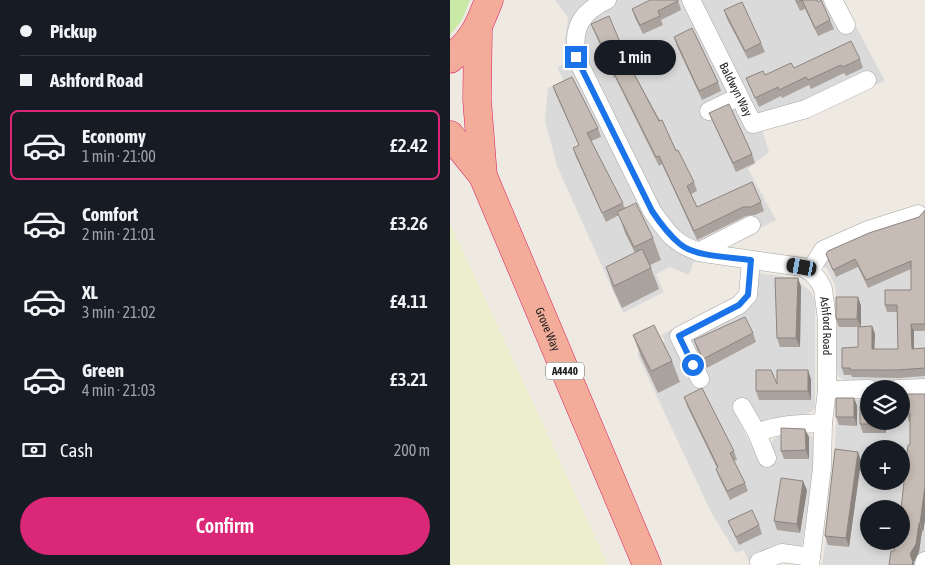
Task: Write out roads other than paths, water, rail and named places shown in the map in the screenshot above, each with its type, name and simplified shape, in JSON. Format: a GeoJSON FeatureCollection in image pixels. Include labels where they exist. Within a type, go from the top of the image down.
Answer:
{"type":"FeatureCollection","features":[{"type":"Feature","properties":{"kind":"highway"},"geometry":{"type":"LineString","coordinates":[[450,59],[462,50],[478,29],[489,0]]}},
{"type":"Feature","properties":{"kind":"highway","name":"Grove Way"},"geometry":{"type":"LineString","coordinates":[[478,29],[477,100],[483,176]]}},
{"type":"Feature","properties":{"kind":"highway","name":"Grove Way"},"geometry":{"type":"LineString","coordinates":[[450,135],[483,176],[647,565]]}},
{"type":"Feature","properties":{"kind":"street"},"geometry":{"type":"LineString","coordinates":[[608,0],[594,7],[583,17],[577,30],[575,43],[576,57],[652,211],[681,246],[698,252],[797,266],[810,271],[823,250],[868,230],[918,214]]}},
{"type":"Feature","properties":{"kind":"street","name":"Baldwyn Way"},"geometry":{"type":"LineString","coordinates":[[691,0],[753,124],[806,108],[867,80]]}},
{"type":"Feature","properties":{"kind":"street"},"geometry":{"type":"LineString","coordinates":[[833,0],[846,25]]}},
{"type":"Feature","properties":{"kind":"street"},"geometry":{"type":"LineString","coordinates":[[710,112],[738,97]]}},
{"type":"Feature","properties":{"kind":"street"},"geometry":{"type":"LineString","coordinates":[[698,252],[750,225]]}},
{"type":"Feature","properties":{"kind":"street"},"geometry":{"type":"LineString","coordinates":[[700,379],[679,336],[739,305],[748,295],[751,260]]}},
{"type":"Feature","properties":{"kind":"street","name":"Ashford Road"},"geometry":{"type":"LineString","coordinates":[[810,271],[819,281],[826,305],[827,390],[823,423],[822,468],[810,561]]}},
{"type":"Feature","properties":{"kind":"street"},"geometry":{"type":"LineString","coordinates":[[910,389],[925,388]]}},
{"type":"Feature","properties":{"kind":"street"},"geometry":{"type":"LineString","coordinates":[[827,390],[860,389]]}},
{"type":"Feature","properties":{"kind":"street"},"geometry":{"type":"LineString","coordinates":[[742,407],[757,434],[767,458]]}},
{"type":"Feature","properties":{"kind":"street"},"geometry":{"type":"LineString","coordinates":[[757,434],[770,428],[793,424],[823,423]]}},
{"type":"Feature","properties":{"kind":"street"},"geometry":{"type":"LineString","coordinates":[[759,562],[782,553],[810,561]]}},
{"type":"Feature","properties":{"kind":"street"},"geometry":{"type":"LineString","coordinates":[[924,565],[925,561]]}}]}
